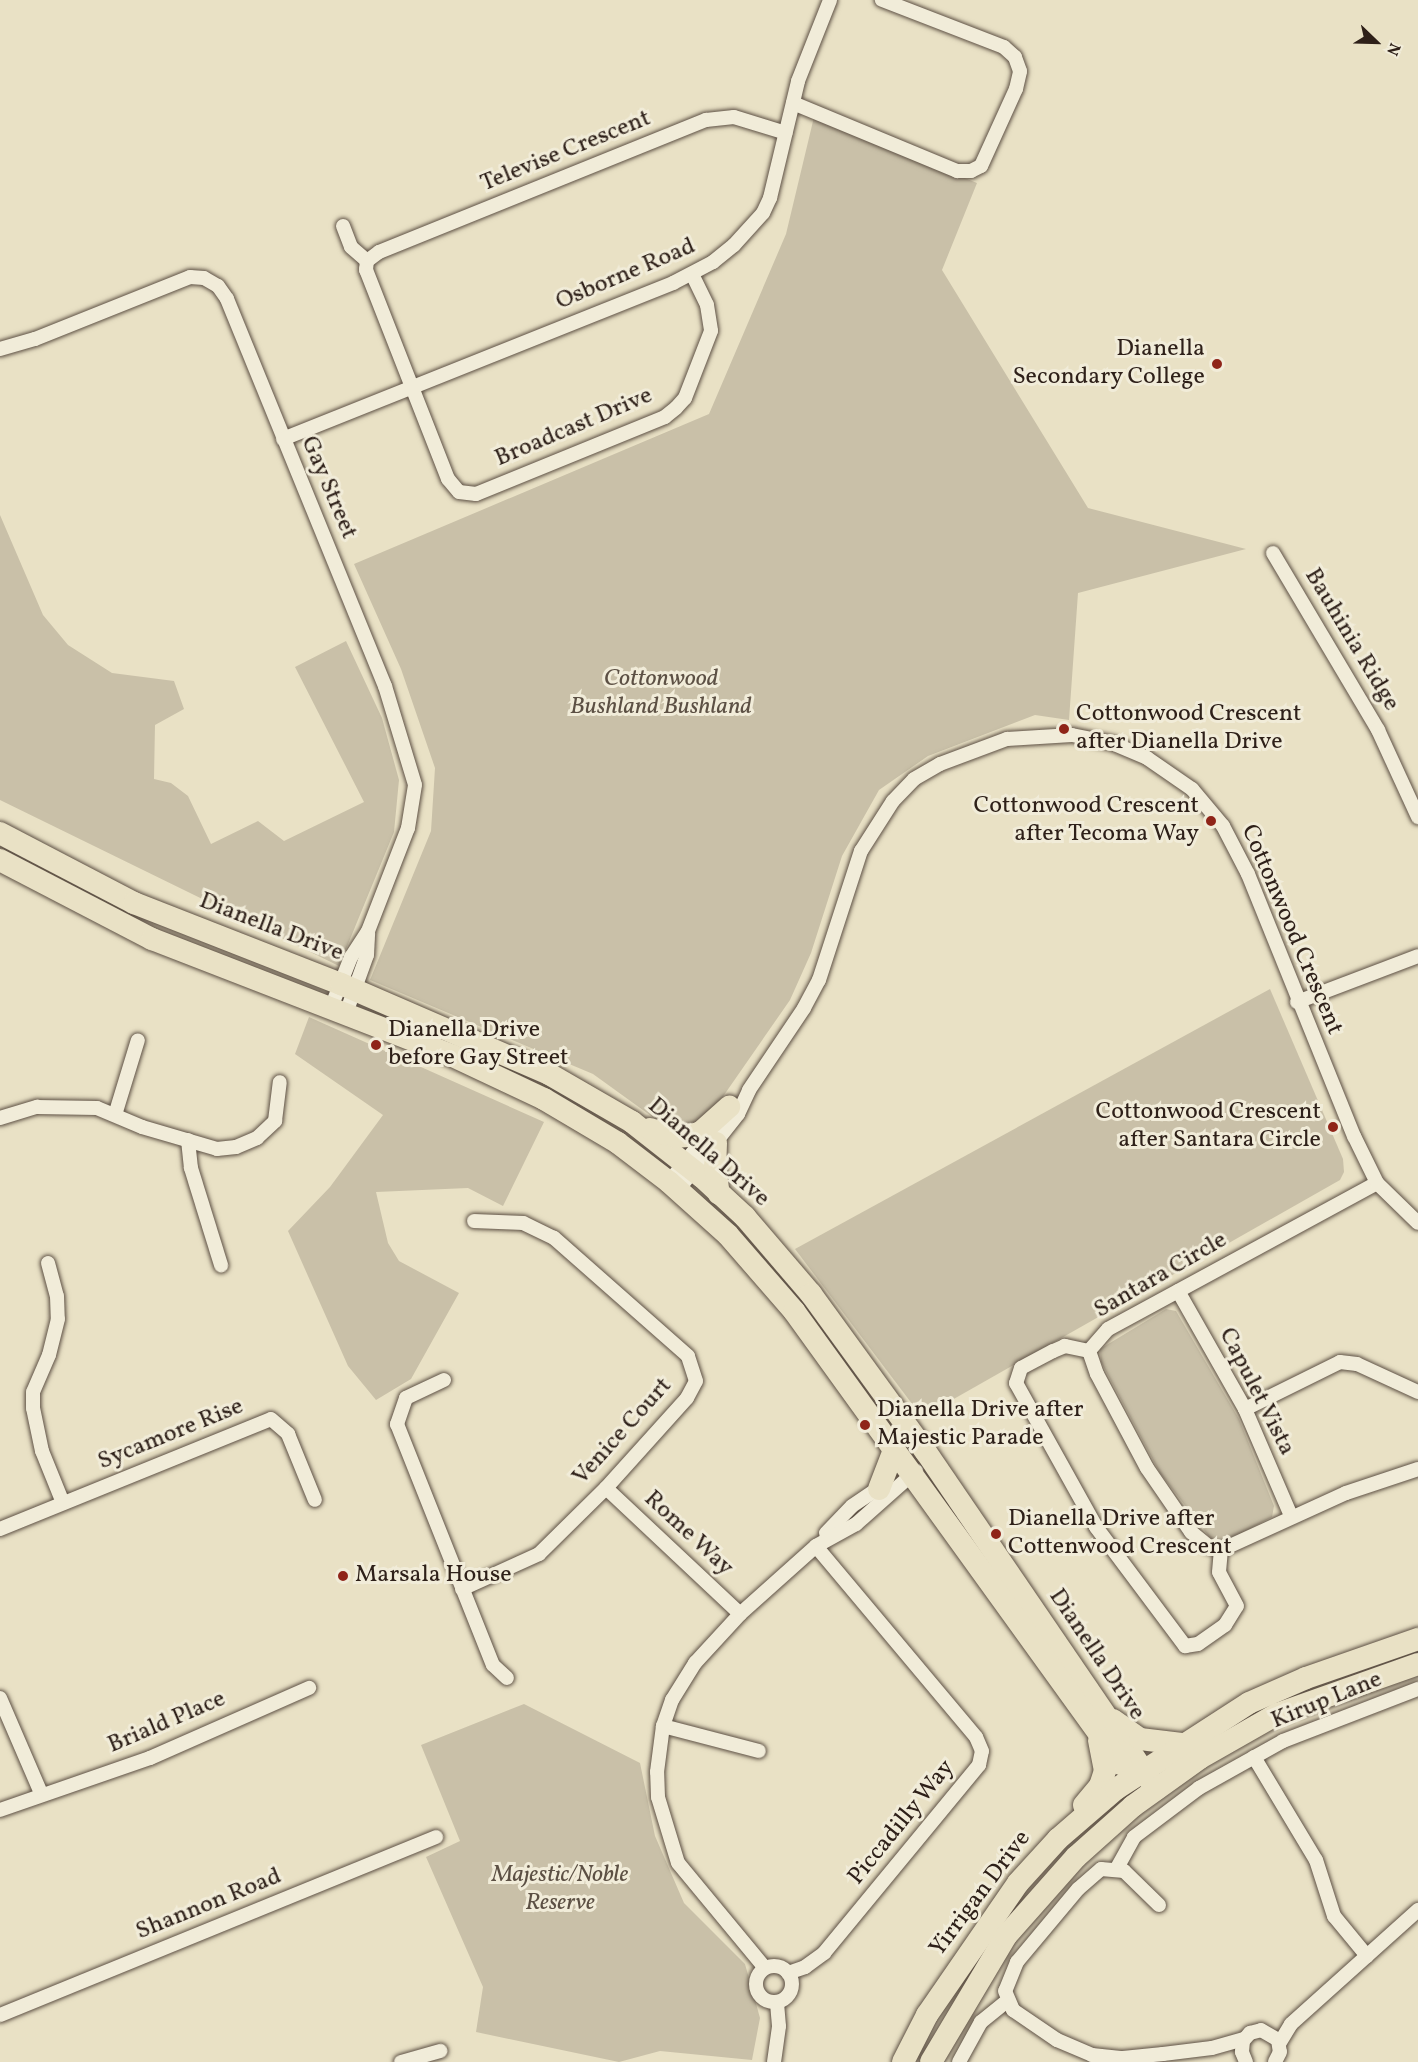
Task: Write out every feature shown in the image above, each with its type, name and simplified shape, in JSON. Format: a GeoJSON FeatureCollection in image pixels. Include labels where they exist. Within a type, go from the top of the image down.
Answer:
{"type":"FeatureCollection","features":[{"type":"Feature","properties":{"kind":"main road","name":"Dianella Drive"},"geometry":{"type":"LineString","coordinates":[[0,833],[134,903],[348,987],[549,1074],[632,1122],[689,1167],[719,1194],[810,1294],[929,1456],[1100,1721],[1151,1793]]}},
{"type":"Feature","properties":{"kind":"main road","name":"Dianella Drive"},"geometry":{"type":"LineString","coordinates":[[0,860],[152,939],[337,1013],[453,1056],[544,1099],[618,1143],[674,1186],[728,1235],[794,1311],[902,1466],[1100,1721]]}},
{"type":"Feature","properties":{"kind":"main road"},"geometry":{"type":"LineString","coordinates":[[632,1122],[663,1135],[688,1136],[701,1132],[729,1107]]}},
{"type":"Feature","properties":{"kind":"main road"},"geometry":{"type":"LineString","coordinates":[[716,1143],[715,1167],[719,1194]]}},
{"type":"Feature","properties":{"kind":"main road"},"geometry":{"type":"LineString","coordinates":[[879,1489],[902,1466]]}},
{"type":"Feature","properties":{"kind":"main road","name":"Yirrigan Drive"},"geometry":{"type":"LineString","coordinates":[[903,2062],[927,2014],[1018,1883],[1058,1839],[1137,1774],[1249,1703],[1287,1686],[1418,1639]]}},
{"type":"Feature","properties":{"kind":"main road","name":"Yirrigan Drive"},"geometry":{"type":"LineString","coordinates":[[931,2062],[980,1975],[1032,1904],[1096,1837],[1200,1758],[1277,1714],[1418,1664]]}},
{"type":"Feature","properties":{"kind":"main road"},"geometry":{"type":"LineString","coordinates":[[1100,1721],[1140,1739],[1182,1744]]}},
{"type":"Feature","properties":{"kind":"main road"},"geometry":{"type":"LineString","coordinates":[[1018,1883],[1031,1858],[1100,1786],[1104,1756],[1100,1721]]}},
{"type":"Feature","properties":{"kind":"street","name":"Osborne Road"},"geometry":{"type":"LineString","coordinates":[[283,439],[692,274],[734,245],[763,213],[806,56],[830,0]]}},
{"type":"Feature","properties":{"kind":"street"},"geometry":{"type":"LineString","coordinates":[[793,103],[957,171],[971,171],[981,166],[1016,88],[1020,71],[1015,57],[1004,47],[882,0]]}},
{"type":"Feature","properties":{"kind":"street","name":"Televise Crescent"},"geometry":{"type":"LineString","coordinates":[[367,261],[379,252],[706,120],[734,117],[786,133]]}},
{"type":"Feature","properties":{"kind":"street"},"geometry":{"type":"LineString","coordinates":[[343,226],[351,247],[367,261],[367,279],[411,388]]}},
{"type":"Feature","properties":{"kind":"street","name":"Broadcast Drive"},"geometry":{"type":"LineString","coordinates":[[411,388],[448,479],[459,492],[476,494],[658,420],[685,398],[709,344],[711,318],[692,274]]}},
{"type":"Feature","properties":{"kind":"street","name":"Gay Street"},"geometry":{"type":"LineString","coordinates":[[0,349],[35,339],[190,277],[204,278],[218,286],[227,299],[385,686],[415,785],[408,828],[337,1013]]}},
{"type":"Feature","properties":{"kind":"street","name":"Bauhinia Ridge"},"geometry":{"type":"LineString","coordinates":[[1273,553],[1378,730],[1418,817]]}},
{"type":"Feature","properties":{"kind":"street","name":"Cottonwood Crescent"},"geometry":{"type":"LineString","coordinates":[[689,1167],[716,1143],[738,1114],[749,1090],[819,980],[848,883],[876,824],[914,779],[940,764],[1007,739],[1072,735],[1112,743],[1147,758],[1191,789],[1223,826],[1248,874],[1297,1002],[1377,1183],[1418,1223]]}},
{"type":"Feature","properties":{"kind":"street"},"geometry":{"type":"LineString","coordinates":[[1297,1002],[1418,957]]}},
{"type":"Feature","properties":{"kind":"street"},"geometry":{"type":"LineString","coordinates":[[115,1115],[138,1040]]}},
{"type":"Feature","properties":{"kind":"street"},"geometry":{"type":"LineString","coordinates":[[0,1118],[37,1107],[97,1108],[217,1149],[236,1148],[257,1138],[275,1121],[280,1082]]}},
{"type":"Feature","properties":{"kind":"street","name":"Cottonwood Crescent"},"geometry":{"type":"LineString","coordinates":[[674,1186],[729,1107],[749,1090]]}},
{"type":"Feature","properties":{"kind":"street"},"geometry":{"type":"LineString","coordinates":[[188,1140],[191,1168],[221,1265]]}},
{"type":"Feature","properties":{"kind":"street","name":"Santara Circle"},"geometry":{"type":"LineString","coordinates":[[1221,1550],[1199,1540],[1147,1468],[1097,1374],[1089,1351],[1108,1329],[1377,1183]]}},
{"type":"Feature","properties":{"kind":"street","name":"Venice Court"},"geometry":{"type":"LineString","coordinates":[[462,1589],[539,1554],[606,1488],[687,1398],[696,1381],[687,1356],[554,1238],[523,1223],[474,1221]]}},
{"type":"Feature","properties":{"kind":"street"},"geometry":{"type":"LineString","coordinates":[[48,1263],[57,1296],[58,1319],[49,1355],[33,1392],[33,1408],[42,1451],[63,1503]]}},
{"type":"Feature","properties":{"kind":"street","name":"Capulet Vista"},"geometry":{"type":"LineString","coordinates":[[1178,1291],[1245,1409],[1291,1516]]}},
{"type":"Feature","properties":{"kind":"street"},"geometry":{"type":"LineString","coordinates":[[1089,1351],[1065,1346],[1053,1351],[1022,1368],[1016,1383],[1096,1527],[1185,1646],[1198,1644],[1225,1625],[1237,1606],[1219,1572],[1221,1550],[1291,1516],[1418,1469]]}},
{"type":"Feature","properties":{"kind":"street"},"geometry":{"type":"LineString","coordinates":[[1245,1409],[1340,1362],[1357,1364],[1418,1392]]}},
{"type":"Feature","properties":{"kind":"street"},"geometry":{"type":"LineString","coordinates":[[444,1380],[406,1398],[397,1424],[493,1665],[507,1678]]}},
{"type":"Feature","properties":{"kind":"street","name":"Sycamore Rise"},"geometry":{"type":"LineString","coordinates":[[0,1529],[271,1419],[288,1434],[315,1500]]}},
{"type":"Feature","properties":{"kind":"street"},"geometry":{"type":"LineString","coordinates":[[819,1543],[856,1524],[902,1466],[929,1456]]}},
{"type":"Feature","properties":{"kind":"street","name":"Rome Way"},"geometry":{"type":"LineString","coordinates":[[606,1488],[740,1614]]}},
{"type":"Feature","properties":{"kind":"street"},"geometry":{"type":"LineString","coordinates":[[765,1968],[678,1863],[658,1797],[657,1772],[663,1726],[672,1700],[695,1663],[740,1614],[819,1543],[846,1511],[879,1489]]}},
{"type":"Feature","properties":{"kind":"street","name":"Piccadilly Way"},"geometry":{"type":"LineString","coordinates":[[788,1972],[805,1967],[824,1953],[979,1765],[982,1751],[976,1737],[819,1543]]}},
{"type":"Feature","properties":{"kind":"street","name":"Briald Place"},"geometry":{"type":"LineString","coordinates":[[0,1810],[41,1793],[150,1758],[309,1688]]}},
{"type":"Feature","properties":{"kind":"street","name":"Kirup Lane"},"geometry":{"type":"LineString","coordinates":[[1117,1868],[1134,1837],[1199,1788],[1254,1756],[1322,1723],[1418,1689]]}},
{"type":"Feature","properties":{"kind":"street"},"geometry":{"type":"LineString","coordinates":[[0,1698],[41,1793]]}},
{"type":"Feature","properties":{"kind":"street"},"geometry":{"type":"LineString","coordinates":[[663,1726],[759,1751]]}},
{"type":"Feature","properties":{"kind":"street"},"geometry":{"type":"LineString","coordinates":[[1254,1756],[1316,1860],[1334,1916],[1367,1956]]}},
{"type":"Feature","properties":{"kind":"street","name":"Shannon Road"},"geometry":{"type":"LineString","coordinates":[[0,2015],[436,1837]]}},
{"type":"Feature","properties":{"kind":"street"},"geometry":{"type":"LineString","coordinates":[[1159,1905],[1117,1868],[1101,1869],[1062,1907],[1008,1978],[1007,2001],[1013,2010],[1052,2037],[1092,2055],[1123,2058],[1201,2050],[1244,2039],[1253,2031],[1265,2030],[1304,2012]]}},
{"type":"Feature","properties":{"kind":"street"},"geometry":{"type":"LineString","coordinates":[[1275,2062],[1280,2044],[1304,2012],[1418,1910]]}},
{"type":"Feature","properties":{"kind":"street"},"geometry":{"type":"LineString","coordinates":[[780,1966],[788,1972],[791,1990],[777,2002],[764,1999],[756,1988],[756,1978],[765,1968],[780,1966]]}},
{"type":"Feature","properties":{"kind":"street"},"geometry":{"type":"LineString","coordinates":[[959,2062],[981,2022],[1007,2001]]}},
{"type":"Feature","properties":{"kind":"street"},"geometry":{"type":"LineString","coordinates":[[774,2062],[779,2026],[777,2002]]}},
{"type":"Feature","properties":{"kind":"street"},"geometry":{"type":"LineString","coordinates":[[1265,2030],[1280,2044]]}},
{"type":"Feature","properties":{"kind":"street"},"geometry":{"type":"LineString","coordinates":[[1244,2039],[1241,2050],[1245,2061]]}},
{"type":"Feature","properties":{"kind":"street"},"geometry":{"type":"LineString","coordinates":[[1201,2050],[1245,2061]]}},
{"type":"Feature","properties":{"kind":"street"},"geometry":{"type":"LineString","coordinates":[[401,2062],[440,2051]]}},
{"type":"Feature","properties":{"kind":"green space","name":"Cottonwood Bushland Bushland"},"geometry":{"type":"Polygon","coordinates":[[[814,117],[977,183],[942,270],[1088,508],[1246,549],[1078,593],[1069,720],[1035,715],[928,756],[879,790],[842,856],[811,953],[790,1000],[690,1144],[593,1074],[370,980],[431,831],[435,768],[401,669],[354,564],[709,414],[786,234],[814,117]]]}},
{"type":"Feature","properties":{"kind":"green space"},"geometry":{"type":"Polygon","coordinates":[[[0,515],[43,615],[68,645],[112,673],[174,681],[184,709],[155,725],[154,779],[171,783],[188,796],[211,844],[258,821],[284,841],[364,802],[295,667],[346,641],[382,718],[399,780],[394,832],[339,966],[0,800],[0,515]]]}},
{"type":"Feature","properties":{"kind":"green space"},"geometry":{"type":"Polygon","coordinates":[[[1270,989],[1343,1159],[1344,1172],[1340,1180],[922,1417],[795,1249],[1270,989]]]}},
{"type":"Feature","properties":{"kind":"green space"},"geometry":{"type":"Polygon","coordinates":[[[309,1017],[544,1122],[503,1206],[468,1188],[376,1192],[388,1243],[399,1261],[459,1293],[411,1379],[376,1400],[348,1366],[288,1231],[330,1187],[383,1115],[295,1054],[309,1017]]]}},
{"type":"Feature","properties":{"kind":"green space"},"geometry":{"type":"Polygon","coordinates":[[[1166,1309],[1176,1311],[1239,1419],[1274,1506],[1272,1517],[1223,1543],[1211,1539],[1160,1473],[1101,1362],[1100,1349],[1166,1309]]]}},
{"type":"Feature","properties":{"kind":"green space","name":"Majestic/Noble Reserve"},"geometry":{"type":"Polygon","coordinates":[[[524,1704],[640,1763],[655,1836],[684,1903],[745,1964],[760,2018],[752,2060],[660,2051],[619,2062],[476,2032],[483,1987],[426,1857],[460,1841],[421,1745],[524,1704]]]}},
{"type":"Feature","properties":{"kind":"place","name":"Dianella Secondary College"},"geometry":{"type":"Point","coordinates":[1217,364]}},
{"type":"Feature","properties":{"kind":"place","name":"Cottonwood Crescent after Dianella Drive"},"geometry":{"type":"Point","coordinates":[1064,729]}},
{"type":"Feature","properties":{"kind":"place","name":"Cottonwood Crescent after Tecoma Way"},"geometry":{"type":"Point","coordinates":[1211,821]}},
{"type":"Feature","properties":{"kind":"place","name":"Dianella Drive before Gay Street"},"geometry":{"type":"Point","coordinates":[376,1045]}},
{"type":"Feature","properties":{"kind":"place","name":"Cottonwood Crescent after Santara Circle"},"geometry":{"type":"Point","coordinates":[1333,1127]}},
{"type":"Feature","properties":{"kind":"place","name":"Dianella Drive after Majestic Parade"},"geometry":{"type":"Point","coordinates":[865,1425]}},
{"type":"Feature","properties":{"kind":"place","name":"Dianella Drive after Cottenwood Crescent"},"geometry":{"type":"Point","coordinates":[996,1534]}},
{"type":"Feature","properties":{"kind":"place","name":"Marsala House"},"geometry":{"type":"Point","coordinates":[343,1576]}}]}
